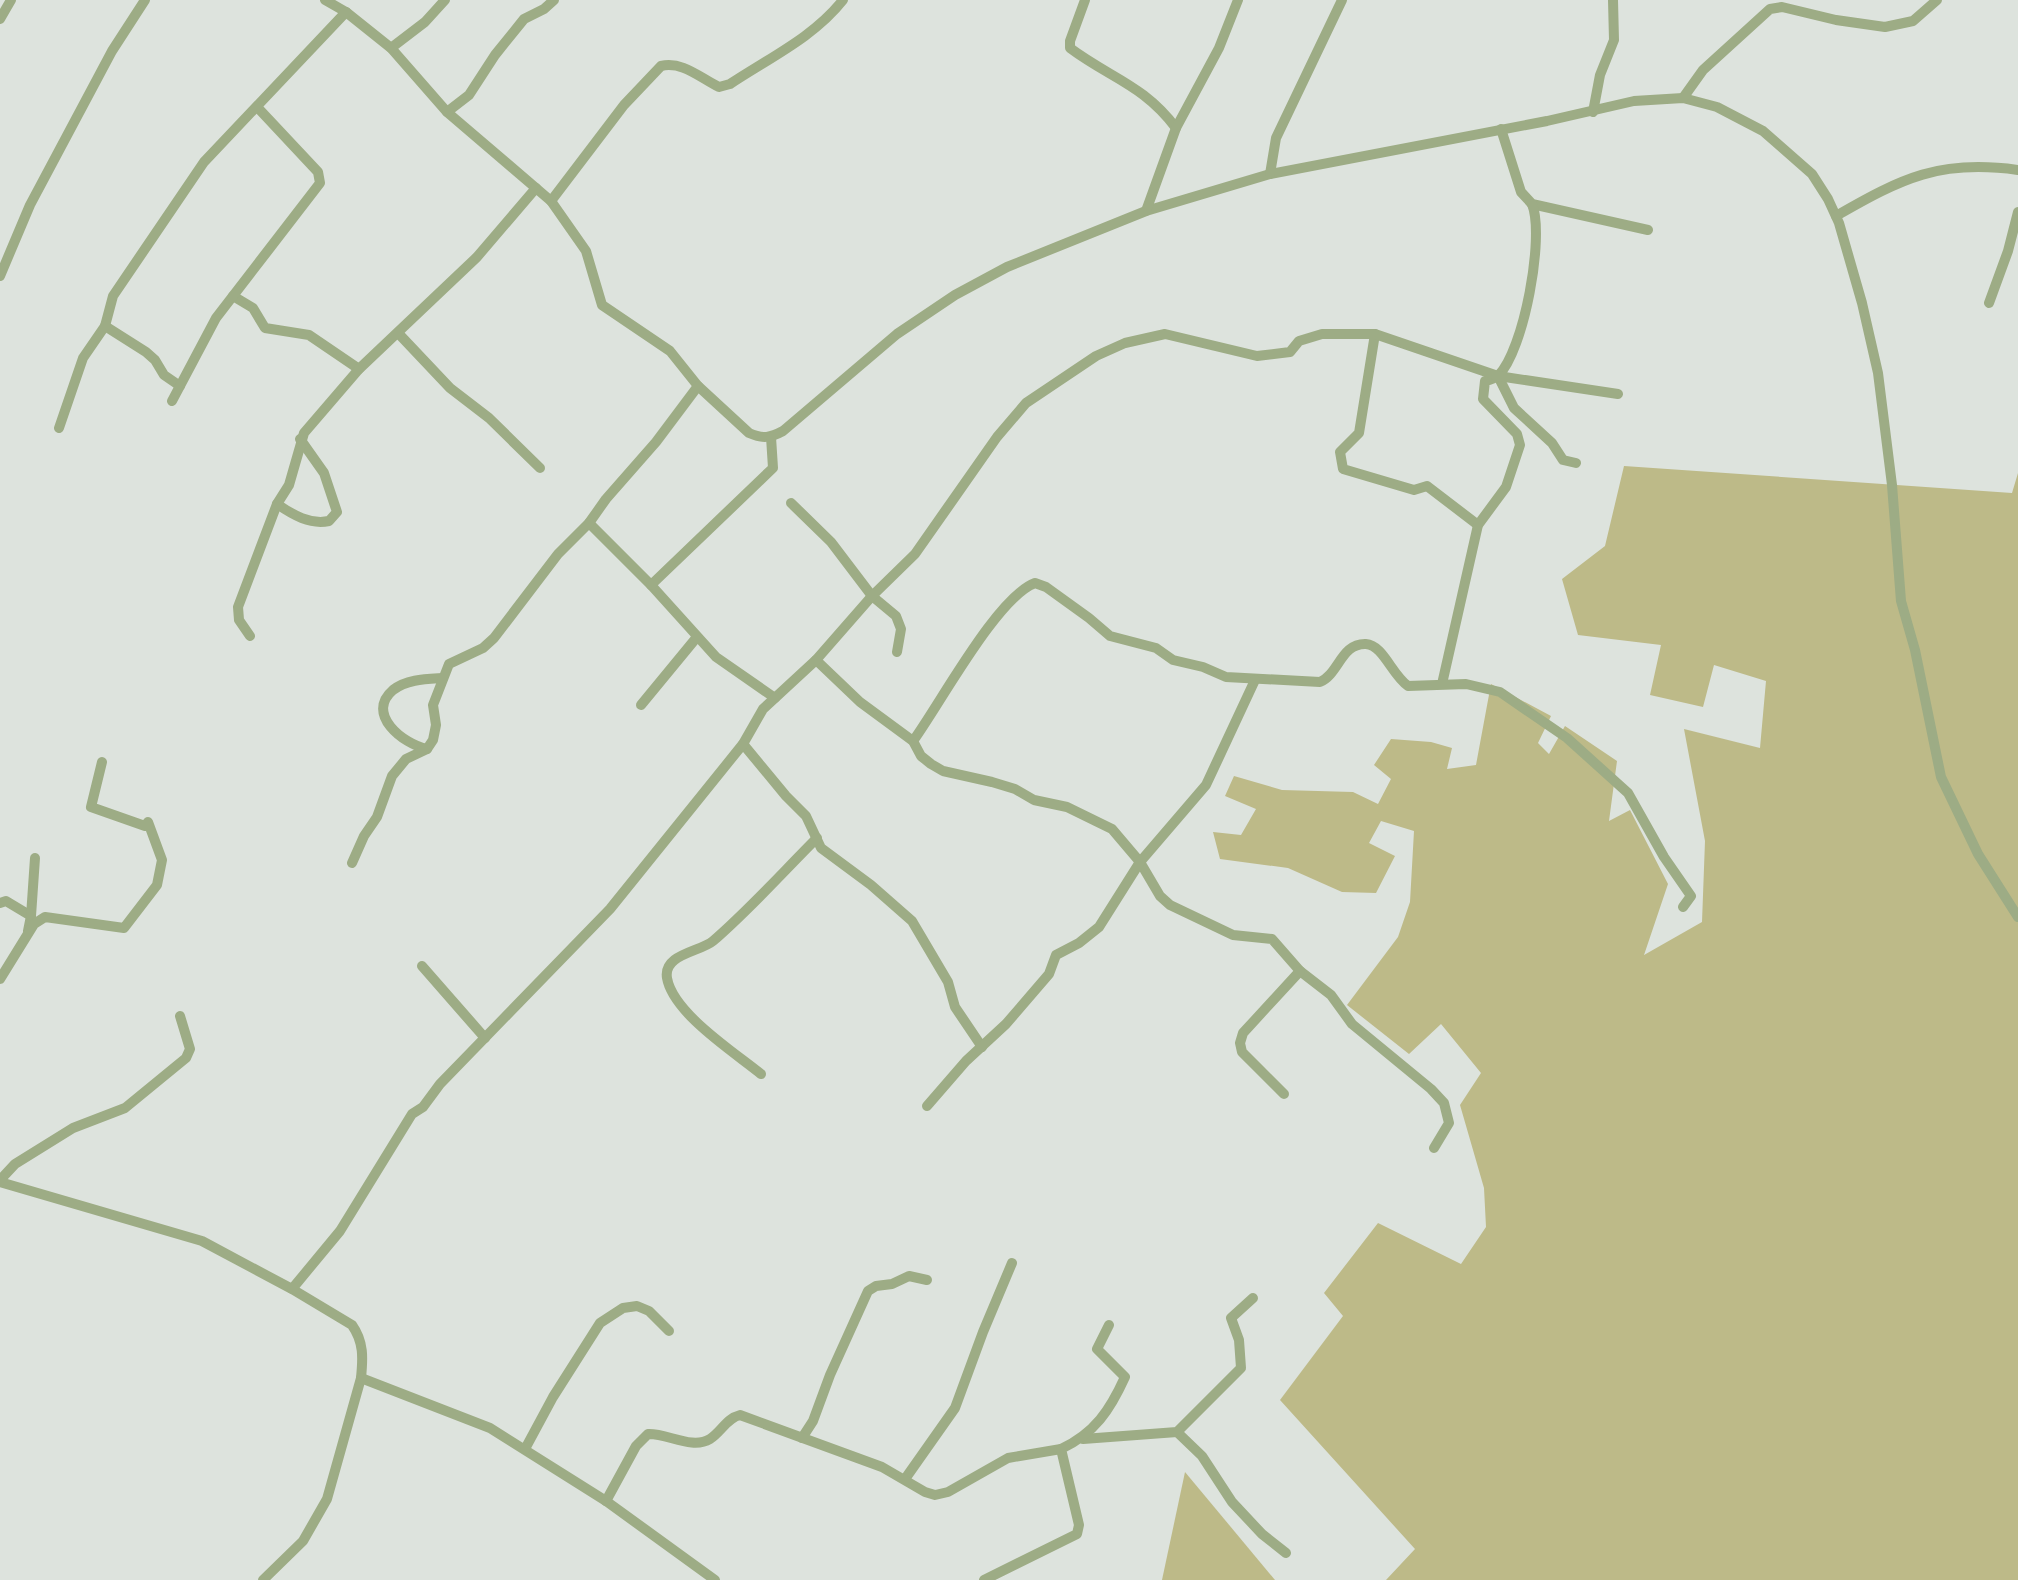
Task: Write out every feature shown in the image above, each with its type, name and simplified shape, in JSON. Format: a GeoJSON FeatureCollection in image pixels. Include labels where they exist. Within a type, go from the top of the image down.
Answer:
{"type":"FeatureCollection","features":[{"type":"Feature","properties":{"kind":"street"},"geometry":{"type":"LineString","coordinates":[[0,19],[11,0]]}},
{"type":"Feature","properties":{"kind":"street"},"geometry":{"type":"LineString","coordinates":[[0,276],[30,205],[112,51],[145,0]]}},
{"type":"Feature","properties":{"kind":"street"},"geometry":{"type":"LineString","coordinates":[[325,0],[346,12],[391,48],[447,112],[551,201],[586,251],[602,305],[670,351],[698,386],[749,433],[771,438],[783,431],[897,334],[955,295],[1007,267],[1146,211],[1270,174],[1593,112],[1634,101],[1683,98],[1717,107],[1763,131],[1812,174],[1836,216],[1862,303],[1878,373],[1892,485],[1901,601],[1915,650],[1941,777],[1978,854],[2018,918]]}},
{"type":"Feature","properties":{"kind":"street"},"geometry":{"type":"LineString","coordinates":[[391,48],[425,22],[445,0]]}},
{"type":"Feature","properties":{"kind":"street"},"geometry":{"type":"LineString","coordinates":[[447,112],[469,95],[495,55],[524,19],[544,9],[554,0]]}},
{"type":"Feature","properties":{"kind":"street"},"geometry":{"type":"LineString","coordinates":[[551,201],[624,105],[661,66],[678,66],[700,75],[719,87],[730,84],[805,37],[843,0]]}},
{"type":"Feature","properties":{"kind":"street"},"geometry":{"type":"LineString","coordinates":[[1085,0],[1070,41],[1071,48],[1150,98],[1176,128]]}},
{"type":"Feature","properties":{"kind":"street"},"geometry":{"type":"LineString","coordinates":[[1146,211],[1176,128],[1219,48],[1238,0]]}},
{"type":"Feature","properties":{"kind":"street"},"geometry":{"type":"LineString","coordinates":[[1270,174],[1276,138],[1342,0]]}},
{"type":"Feature","properties":{"kind":"street"},"geometry":{"type":"LineString","coordinates":[[1593,112],[1600,75],[1614,40],[1613,0]]}},
{"type":"Feature","properties":{"kind":"street"},"geometry":{"type":"LineString","coordinates":[[1683,98],[1703,70],[1770,9],[1782,7],[1885,27],[1913,21],[1937,0]]}},
{"type":"Feature","properties":{"kind":"street"},"geometry":{"type":"LineString","coordinates":[[59,428],[83,358],[105,326],[113,296],[189,183],[204,162],[346,12]]}},
{"type":"Feature","properties":{"kind":"street"},"geometry":{"type":"LineString","coordinates":[[172,401],[206,335],[233,296],[320,183],[318,172],[257,107]]}},
{"type":"Feature","properties":{"kind":"street"},"geometry":{"type":"LineString","coordinates":[[1442,684],[1478,525],[1506,487],[1520,445],[1517,434],[1483,399],[1485,381],[1497,376],[1519,339],[1534,259],[1537,224],[1532,204],[1521,192],[1501,129]]}},
{"type":"Feature","properties":{"kind":"street"},"geometry":{"type":"LineString","coordinates":[[1836,216],[1884,188],[1926,173],[1956,166],[2018,170]]}},
{"type":"Feature","properties":{"kind":"street"},"geometry":{"type":"LineString","coordinates":[[250,636],[239,620],[238,608],[277,504],[295,470],[300,439],[359,369],[477,257],[536,188]]}},
{"type":"Feature","properties":{"kind":"street"},"geometry":{"type":"LineString","coordinates":[[1532,204],[1648,230]]}},
{"type":"Feature","properties":{"kind":"street"},"geometry":{"type":"LineString","coordinates":[[1989,303],[2008,251],[2018,212]]}},
{"type":"Feature","properties":{"kind":"street"},"geometry":{"type":"LineString","coordinates":[[233,296],[253,308],[265,328],[309,335],[359,369]]}},
{"type":"Feature","properties":{"kind":"street"},"geometry":{"type":"LineString","coordinates":[[105,326],[147,352],[164,375],[180,386]]}},
{"type":"Feature","properties":{"kind":"street"},"geometry":{"type":"LineString","coordinates":[[398,333],[450,388],[489,418],[540,468]]}},
{"type":"Feature","properties":{"kind":"street"},"geometry":{"type":"LineString","coordinates":[[292,1289],[340,1231],[412,1114],[423,1107],[440,1084],[610,909],[743,744],[763,709],[816,660],[872,596],[915,554],[998,437],[1026,403],[1096,356],[1125,344],[1165,334],[1257,356],[1290,352],[1299,341],[1322,334],[1375,334],[1497,376],[1618,394]]}},
{"type":"Feature","properties":{"kind":"street"},"geometry":{"type":"LineString","coordinates":[[1375,334],[1359,433],[1340,452],[1344,469],[1414,490],[1427,486],[1478,525]]}},
{"type":"Feature","properties":{"kind":"street"},"geometry":{"type":"LineString","coordinates":[[1497,376],[1514,408],[1552,443],[1563,460],[1575,463]]}},
{"type":"Feature","properties":{"kind":"street"},"geometry":{"type":"LineString","coordinates":[[352,863],[364,836],[377,817],[392,776],[406,759],[427,749],[433,740],[436,725],[433,705],[449,664],[483,648],[494,638],[558,555],[589,523],[606,499],[656,442],[698,386]]}},
{"type":"Feature","properties":{"kind":"street"},"geometry":{"type":"LineString","coordinates":[[651,585],[773,468],[771,438]]}},
{"type":"Feature","properties":{"kind":"street"},"geometry":{"type":"LineString","coordinates":[[277,504],[292,514],[316,524],[329,521],[338,512],[324,473],[300,439]]}},
{"type":"Feature","properties":{"kind":"street"},"geometry":{"type":"LineString","coordinates":[[791,503],[831,542],[872,596],[900,623],[897,652]]}},
{"type":"Feature","properties":{"kind":"street"},"geometry":{"type":"LineString","coordinates":[[589,523],[651,585],[716,657],[775,698]]}},
{"type":"Feature","properties":{"kind":"street"},"geometry":{"type":"LineString","coordinates":[[913,741],[996,617],[1016,593],[1035,583],[1046,587],[1110,636],[1156,648],[1173,660],[1203,667],[1226,677],[1320,682],[1328,678],[1351,648],[1363,644],[1373,645],[1384,656],[1392,672],[1408,686],[1466,684],[1500,692],[1567,738],[1628,793],[1664,857],[1691,896],[1683,907]]}},
{"type":"Feature","properties":{"kind":"street"},"geometry":{"type":"LineString","coordinates":[[641,705],[697,637]]}},
{"type":"Feature","properties":{"kind":"street"},"geometry":{"type":"LineString","coordinates":[[816,660],[860,702],[913,741],[921,756],[943,771],[1015,789],[1034,800],[1067,807],[1112,829],[1140,862],[1160,896],[1170,905],[1233,935],[1272,939],[1300,971],[1331,995],[1352,1024],[1404,1064],[1444,1103],[1449,1123],[1434,1148]]}},
{"type":"Feature","properties":{"kind":"street"},"geometry":{"type":"LineString","coordinates":[[427,749],[417,747],[393,732],[387,724],[384,707],[392,691],[403,685],[443,678]]}},
{"type":"Feature","properties":{"kind":"street"},"geometry":{"type":"LineString","coordinates":[[927,1106],[1006,1024],[1049,974],[1056,955],[1099,927],[1140,862],[1206,786],[1255,680]]}},
{"type":"Feature","properties":{"kind":"street"},"geometry":{"type":"LineString","coordinates":[[743,744],[786,796],[806,816],[821,848],[871,885],[912,921],[948,982],[955,1007],[982,1047]]}},
{"type":"Feature","properties":{"kind":"street"},"geometry":{"type":"LineString","coordinates":[[0,979],[34,924],[45,917],[124,928],[157,885],[162,860],[148,822],[145,826],[91,807],[102,762]]}},
{"type":"Feature","properties":{"kind":"street"},"geometry":{"type":"LineString","coordinates":[[761,1074],[701,1025],[676,999],[667,977],[669,966],[680,956],[708,945],[817,838]]}},
{"type":"Feature","properties":{"kind":"street"},"geometry":{"type":"LineString","coordinates":[[27,938],[35,858]]}},
{"type":"Feature","properties":{"kind":"street"},"geometry":{"type":"LineString","coordinates":[[0,903],[6,901],[31,916]]}},
{"type":"Feature","properties":{"kind":"street"},"geometry":{"type":"LineString","coordinates":[[422,966],[485,1038]]}},
{"type":"Feature","properties":{"kind":"street"},"geometry":{"type":"LineString","coordinates":[[1284,1094],[1242,1052],[1240,1043],[1243,1034],[1300,971]]}},
{"type":"Feature","properties":{"kind":"street"},"geometry":{"type":"LineString","coordinates":[[180,1016],[190,1048],[186,1058],[125,1108],[73,1128],[15,1164],[0,1181],[202,1241],[292,1289],[352,1326],[359,1335],[363,1361],[361,1377],[327,1499],[303,1541],[263,1580]]}},
{"type":"Feature","properties":{"kind":"street"},"geometry":{"type":"LineString","coordinates":[[905,1479],[955,1408],[1012,1263]]}},
{"type":"Feature","properties":{"kind":"street"},"geometry":{"type":"LineString","coordinates":[[802,1438],[813,1421],[830,1375],[868,1291],[876,1286],[892,1284],[909,1276],[927,1280]]}},
{"type":"Feature","properties":{"kind":"street"},"geometry":{"type":"LineString","coordinates":[[606,1501],[636,1446],[648,1434],[659,1434],[697,1443],[710,1438],[731,1419],[740,1415],[905,1479],[925,1492],[935,1495],[948,1492],[1008,1458],[1061,1449],[1083,1439],[1177,1432],[1241,1368],[1239,1340],[1231,1318],[1253,1298]]}},
{"type":"Feature","properties":{"kind":"street"},"geometry":{"type":"LineString","coordinates":[[525,1449],[553,1397],[600,1323],[623,1308],[637,1306],[648,1311],[669,1331]]}},
{"type":"Feature","properties":{"kind":"street"},"geometry":{"type":"LineString","coordinates":[[1083,1439],[1107,1412],[1125,1377],[1097,1349],[1109,1325]]}},
{"type":"Feature","properties":{"kind":"street"},"geometry":{"type":"LineString","coordinates":[[361,1377],[490,1428],[606,1501],[715,1580]]}},
{"type":"Feature","properties":{"kind":"street"},"geometry":{"type":"LineString","coordinates":[[1177,1432],[1202,1456],[1232,1502],[1262,1534],[1286,1553]]}},
{"type":"Feature","properties":{"kind":"street"},"geometry":{"type":"LineString","coordinates":[[984,1580],[1077,1534],[1079,1525],[1061,1449]]}},
{"type":"Feature","properties":{"kind":"shaded area"},"geometry":{"type":"Polygon","coordinates":[[[1624,466],[2012,493],[2018,473],[2018,1580],[1386,1580],[1415,1549],[1280,1400],[1343,1316],[1324,1293],[1378,1223],[1461,1264],[1486,1227],[1484,1188],[1460,1105],[1481,1073],[1441,1024],[1409,1054],[1347,1005],[1398,937],[1410,902],[1414,831],[1381,821],[1369,843],[1395,856],[1376,893],[1342,892],[1288,868],[1220,859],[1213,832],[1241,835],[1256,809],[1225,796],[1234,776],[1282,790],[1353,792],[1378,804],[1391,779],[1374,765],[1391,739],[1431,742],[1452,748],[1447,769],[1476,765],[1491,684],[1551,716],[1538,743],[1549,754],[1565,726],[1617,761],[1609,821],[1630,810],[1668,884],[1644,955],[1702,922],[1705,841],[1684,729],[1760,748],[1766,681],[1714,665],[1703,707],[1650,695],[1661,645],[1578,635],[1562,579],[1605,546],[1624,466]]]}},
{"type":"Feature","properties":{"kind":"shaded area"},"geometry":{"type":"Polygon","coordinates":[[[1185,1472],[1275,1580],[1162,1580],[1185,1472]]]}}]}
